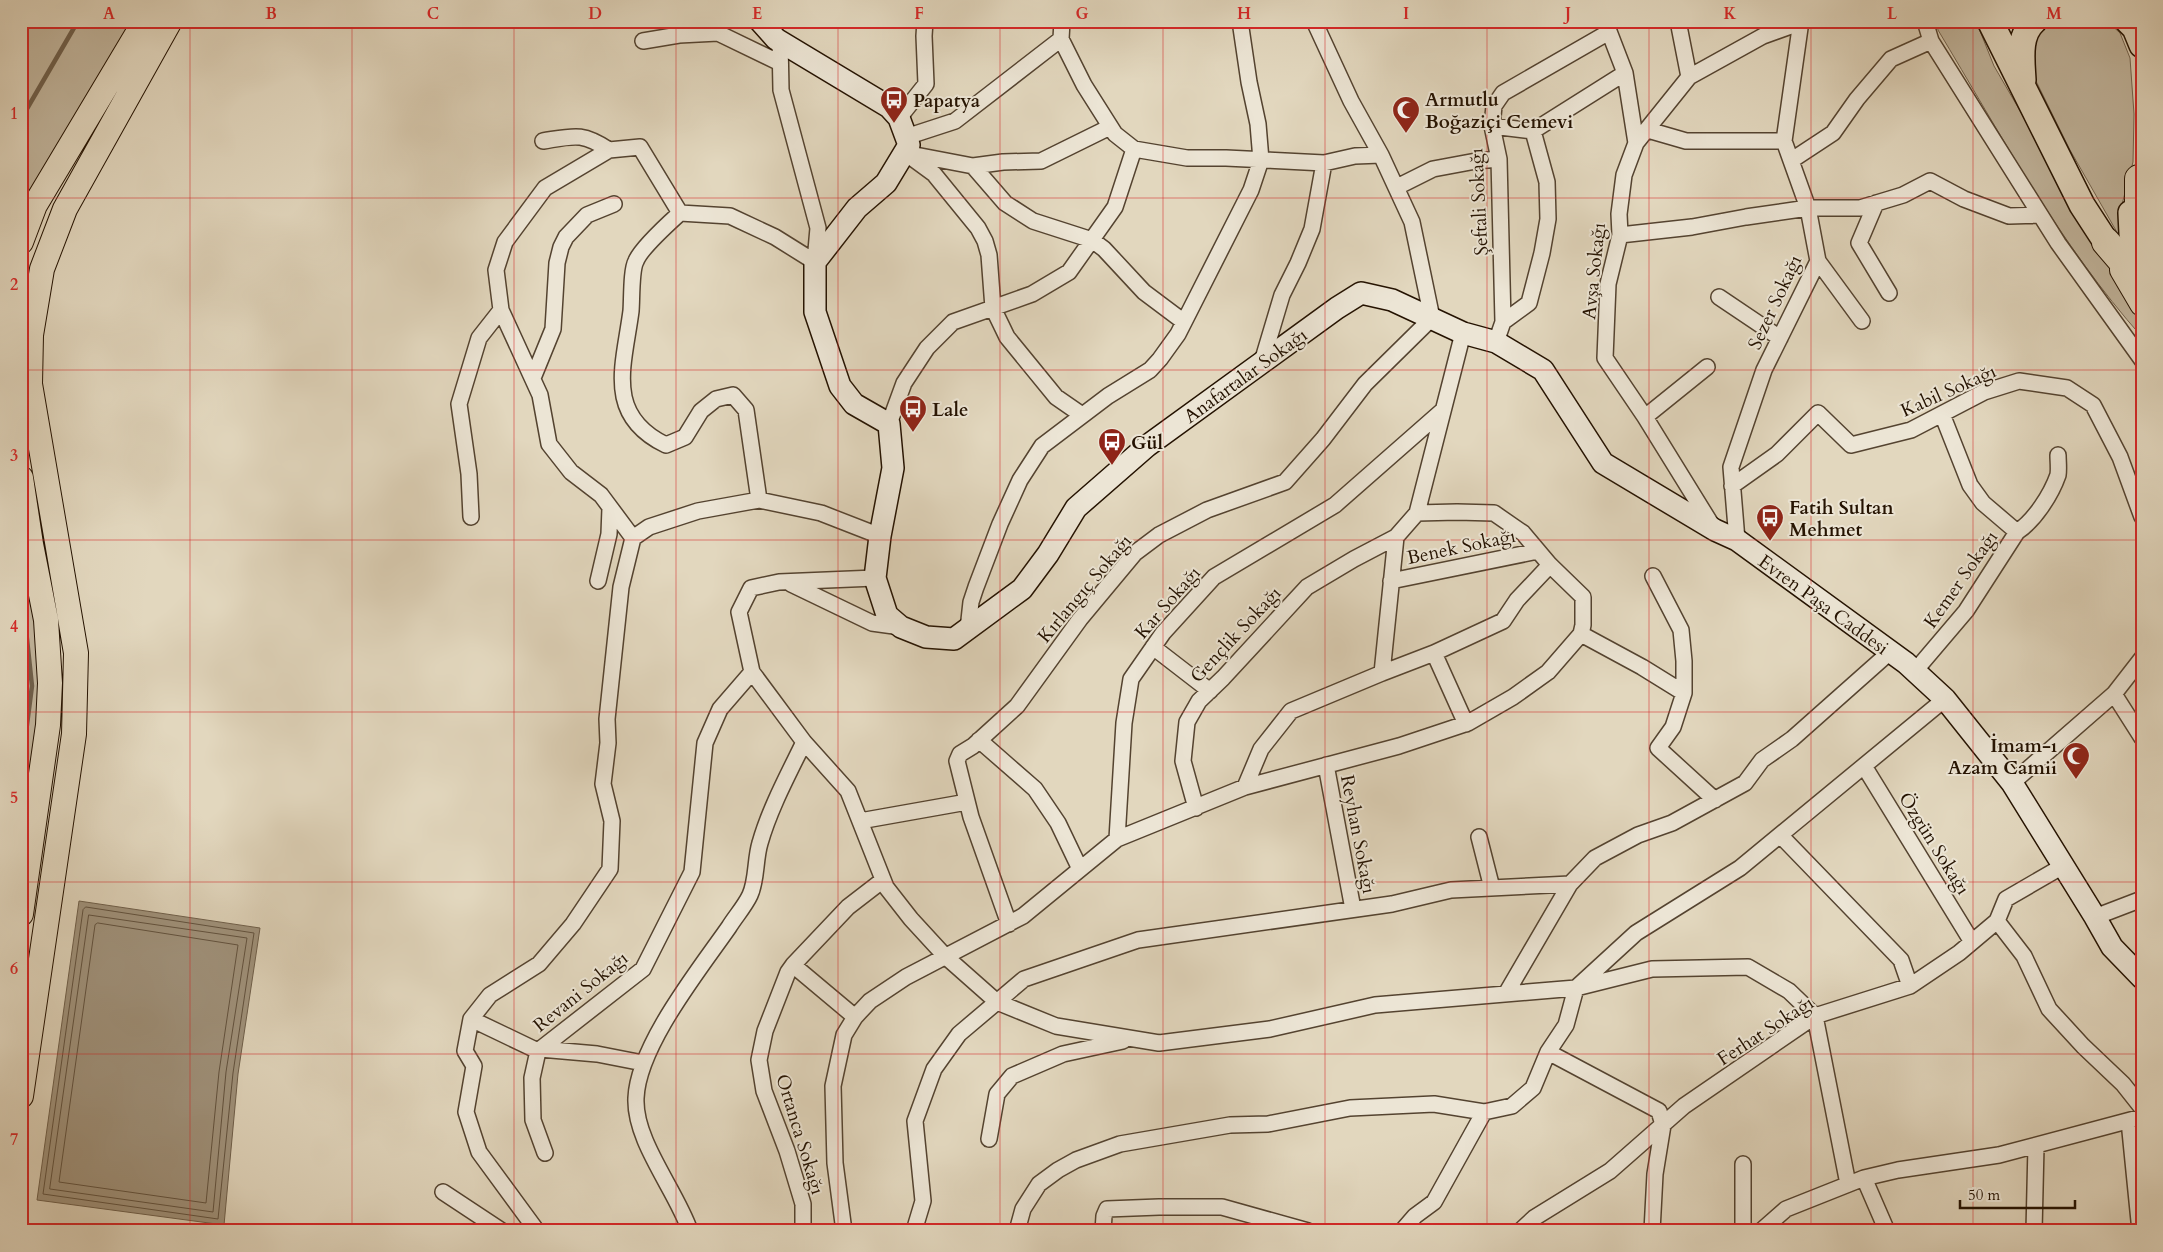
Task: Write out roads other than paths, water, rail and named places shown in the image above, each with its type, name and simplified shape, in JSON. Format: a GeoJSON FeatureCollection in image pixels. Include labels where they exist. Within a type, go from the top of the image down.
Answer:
{"type":"FeatureCollection","features":[{"type":"Feature","properties":{"kind":"highway"},"geometry":{"type":"LineString","coordinates":[[1990,21],[2082,205],[2106,242],[2142,284]]}},
{"type":"Feature","properties":{"kind":"highway"},"geometry":{"type":"LineString","coordinates":[[2024,91],[2021,49],[2034,21]]}},
{"type":"Feature","properties":{"kind":"highway"},"geometry":{"type":"LineString","coordinates":[[2128,21],[2135,28],[2142,45]]}},
{"type":"Feature","properties":{"kind":"highway"},"geometry":{"type":"LineString","coordinates":[[2140,174],[2139,228],[2142,234]]}},
{"type":"Feature","properties":{"kind":"highway"},"geometry":{"type":"LineString","coordinates":[[2140,174],[2132,213],[2132,234],[2142,258]]}},
{"type":"Feature","properties":{"kind":"main road"},"geometry":{"type":"LineString","coordinates":[[21,242],[39,198],[145,21]]}},
{"type":"Feature","properties":{"kind":"main road"},"geometry":{"type":"LineString","coordinates":[[21,1096],[74,734],[76,653],[30,384],[31,335],[42,269],[65,209],[170,21]]}},
{"type":"Feature","properties":{"kind":"main road"},"geometry":{"type":"LineString","coordinates":[[760,21],[780,41],[889,107],[903,136],[886,184],[857,208],[815,262],[815,312],[840,386],[854,404],[890,424]]}},
{"type":"Feature","properties":{"kind":"main road"},"geometry":{"type":"LineString","coordinates":[[2106,242],[2142,304]]}},
{"type":"Feature","properties":{"kind":"main road","name":"Anafartalar Sokağı"},"geometry":{"type":"LineString","coordinates":[[890,424],[893,468],[880,536],[875,578],[887,615],[901,627],[926,637],[954,639],[1022,589],[1048,554],[1076,508],[1147,446],[1337,308],[1361,294],[1392,300],[1432,318]]}},
{"type":"Feature","properties":{"kind":"main road","name":"Evren Paşa Caddesi"},"geometry":{"type":"LineString","coordinates":[[1432,318],[1463,333],[1496,342],[1543,370],[1603,463],[1715,530],[1737,540],[1890,652],[1945,699],[2012,782],[2112,947],[2142,978]]}},
{"type":"Feature","properties":{"kind":"main road"},"geometry":{"type":"LineString","coordinates":[[21,478],[31,544],[46,620],[50,683],[48,725],[21,914]]}},
{"type":"Feature","properties":{"kind":"street"},"geometry":{"type":"LineString","coordinates":[[903,136],[926,84],[924,36],[926,21]]}},
{"type":"Feature","properties":{"kind":"street"},"geometry":{"type":"LineString","coordinates":[[1062,21],[1061,39],[1084,85],[1115,134],[1134,150],[1187,158],[1324,163],[1355,156],[1381,155]]}},
{"type":"Feature","properties":{"kind":"street"},"geometry":{"type":"LineString","coordinates":[[968,629],[976,587],[1000,524],[1020,480],[1042,446],[1082,415],[1150,370],[1165,353],[1184,322],[1248,197],[1261,160],[1258,124],[1249,82],[1240,21]]}},
{"type":"Feature","properties":{"kind":"street"},"geometry":{"type":"LineString","coordinates":[[1314,21],[1351,101],[1397,186],[1412,222],[1432,318]]}},
{"type":"Feature","properties":{"kind":"street"},"geometry":{"type":"LineString","coordinates":[[1678,21],[1689,77]]}},
{"type":"Feature","properties":{"kind":"street"},"geometry":{"type":"LineString","coordinates":[[1925,21],[1931,41],[2040,215],[2142,360]]}},
{"type":"Feature","properties":{"kind":"street"},"geometry":{"type":"LineString","coordinates":[[1636,143],[1689,77],[1763,36],[1802,22],[1784,141],[1686,141],[1648,130]]}},
{"type":"Feature","properties":{"kind":"street","name":"Avşa Sokağı"},"geometry":{"type":"LineString","coordinates":[[1607,27],[1625,74],[1636,143],[1624,175],[1619,214],[1620,235],[1608,284],[1605,358],[1646,417],[1715,530]]}},
{"type":"Feature","properties":{"kind":"street","name":"Şeftali Sokağı"},"geometry":{"type":"LineString","coordinates":[[1496,342],[1503,322],[1499,159],[1492,126],[1494,106],[1503,92],[1607,27]]}},
{"type":"Feature","properties":{"kind":"street"},"geometry":{"type":"LineString","coordinates":[[643,41],[679,35],[718,33],[780,63]]}},
{"type":"Feature","properties":{"kind":"street"},"geometry":{"type":"LineString","coordinates":[[903,136],[955,122],[1061,39]]}},
{"type":"Feature","properties":{"kind":"street"},"geometry":{"type":"LineString","coordinates":[[759,500],[746,410],[732,396],[716,399],[701,411],[685,437],[666,445],[650,437],[633,421],[626,409],[622,387],[623,352],[630,313],[635,261],[660,232],[680,213],[730,216],[775,237],[815,262],[818,228],[782,90],[780,41]]}},
{"type":"Feature","properties":{"kind":"street"},"geometry":{"type":"LineString","coordinates":[[1792,160],[1833,133],[1857,99],[1890,59],[1931,41]]}},
{"type":"Feature","properties":{"kind":"street"},"geometry":{"type":"LineString","coordinates":[[1492,126],[1533,131],[1625,74]]}},
{"type":"Feature","properties":{"kind":"street"},"geometry":{"type":"LineString","coordinates":[[973,166],[1041,161],[1110,127]]}},
{"type":"Feature","properties":{"kind":"street"},"geometry":{"type":"LineString","coordinates":[[1503,322],[1529,303],[1542,253],[1548,219],[1547,182],[1533,131]]}},
{"type":"Feature","properties":{"kind":"street"},"geometry":{"type":"LineString","coordinates":[[543,141],[576,135],[594,140],[609,150]]}},
{"type":"Feature","properties":{"kind":"street"},"geometry":{"type":"LineString","coordinates":[[903,136],[973,166],[1005,203],[1033,221],[1092,240],[1104,249],[1144,292],[1184,322]]}},
{"type":"Feature","properties":{"kind":"street"},"geometry":{"type":"LineString","coordinates":[[903,136],[978,228],[986,242],[993,308],[1008,337],[1056,397],[1082,415]]}},
{"type":"Feature","properties":{"kind":"street","name":"Sezer Sokağı"},"geometry":{"type":"LineString","coordinates":[[1737,540],[1731,467],[1764,370],[1818,261],[1808,208],[1784,141]]}},
{"type":"Feature","properties":{"kind":"street"},"geometry":{"type":"LineString","coordinates":[[633,538],[601,495],[571,472],[549,444],[540,395],[501,310],[496,270],[505,242],[545,188],[609,150],[640,147],[680,213]]}},
{"type":"Feature","properties":{"kind":"street"},"geometry":{"type":"LineString","coordinates":[[890,424],[904,383],[927,348],[953,322],[1032,294],[1069,272],[1115,207],[1134,150]]}},
{"type":"Feature","properties":{"kind":"street"},"geometry":{"type":"LineString","coordinates":[[1397,186],[1433,169],[1499,159]]}},
{"type":"Feature","properties":{"kind":"street"},"geometry":{"type":"LineString","coordinates":[[1262,362],[1282,295],[1312,229],[1324,163]]}},
{"type":"Feature","properties":{"kind":"street"},"geometry":{"type":"LineString","coordinates":[[1620,235],[1692,227],[1746,216],[1808,208],[1860,208],[1903,195],[1930,180],[1964,199],[2009,216],[2040,215]]}},
{"type":"Feature","properties":{"kind":"street"},"geometry":{"type":"LineString","coordinates":[[1876,203],[1859,243],[1889,293]]}},
{"type":"Feature","properties":{"kind":"street"},"geometry":{"type":"LineString","coordinates":[[533,378],[554,329],[558,263],[566,237],[587,215],[614,204]]}},
{"type":"Feature","properties":{"kind":"street"},"geometry":{"type":"LineString","coordinates":[[1818,261],[1862,321]]}},
{"type":"Feature","properties":{"kind":"street"},"geometry":{"type":"LineString","coordinates":[[1719,297],[1780,338]]}},
{"type":"Feature","properties":{"kind":"street"},"geometry":{"type":"LineString","coordinates":[[471,517],[469,474],[459,404],[480,338],[501,310]]}},
{"type":"Feature","properties":{"kind":"street","name":"Kırlangıç Sokağı"},"geometry":{"type":"LineString","coordinates":[[1009,924],[967,802],[957,761],[960,754],[979,740],[1016,706],[1080,618],[1135,553],[1159,535],[1207,510],[1285,482],[1323,439],[1365,384],[1432,318]]}},
{"type":"Feature","properties":{"kind":"street"},"geometry":{"type":"LineString","coordinates":[[1382,673],[1396,537],[1417,513],[1463,333]]}},
{"type":"Feature","properties":{"kind":"street"},"geometry":{"type":"LineString","coordinates":[[1646,417],[1707,367]]}},
{"type":"Feature","properties":{"kind":"street","name":"Kabil Sokağı"},"geometry":{"type":"LineString","coordinates":[[1732,486],[1777,454],[1818,413],[1851,445],[1911,430],[1984,392],[2020,381],[2067,388],[2093,405],[2120,457],[2142,517]]}},
{"type":"Feature","properties":{"kind":"street","name":"Kar Sokağı"},"geometry":{"type":"LineString","coordinates":[[1117,838],[1124,723],[1131,679],[1163,633],[1214,577],[1334,505],[1442,411]]}},
{"type":"Feature","properties":{"kind":"street"},"geometry":{"type":"LineString","coordinates":[[1942,414],[1970,485],[1983,503],[2017,532]]}},
{"type":"Feature","properties":{"kind":"street","name":"Kemer Sokağı"},"geometry":{"type":"LineString","coordinates":[[1915,672],[1966,611],[2017,532],[2026,526],[2040,510],[2058,474],[2058,455]]}},
{"type":"Feature","properties":{"kind":"street"},"geometry":{"type":"LineString","coordinates":[[535,1230],[479,1152],[466,1112],[474,1066],[465,1051],[471,1019],[490,995],[539,964],[573,924],[610,869],[612,821],[603,784],[608,743],[606,718],[621,587],[633,538],[649,527],[698,511],[759,500],[821,513],[880,536]]}},
{"type":"Feature","properties":{"kind":"street"},"geometry":{"type":"LineString","coordinates":[[598,581],[609,534],[610,508]]}},
{"type":"Feature","properties":{"kind":"street"},"geometry":{"type":"LineString","coordinates":[[844,1231],[835,1163],[833,1086],[844,1035],[855,1017],[877,996],[906,977],[1023,916],[1117,838],[1245,788],[1399,746],[1466,724],[1514,697],[1548,672],[1581,634],[1584,625],[1583,597],[1550,564],[1523,533],[1494,514],[1457,512],[1417,513]]}},
{"type":"Feature","properties":{"kind":"street","name":"Gençlik Sokağı"},"geometry":{"type":"LineString","coordinates":[[1196,808],[1183,761],[1187,722],[1199,701],[1307,587],[1396,537]]}},
{"type":"Feature","properties":{"kind":"street","name":"Benek Sokağı"},"geometry":{"type":"LineString","coordinates":[[1391,581],[1538,551]]}},
{"type":"Feature","properties":{"kind":"street"},"geometry":{"type":"LineString","coordinates":[[1245,788],[1261,749],[1291,711],[1434,653],[1502,621],[1517,600],[1550,564]]}},
{"type":"Feature","properties":{"kind":"street"},"geometry":{"type":"LineString","coordinates":[[1653,576],[1681,630],[1684,661],[1684,693],[1673,727],[1658,748],[1715,800]]}},
{"type":"Feature","properties":{"kind":"street"},"geometry":{"type":"LineString","coordinates":[[875,578],[787,582],[751,588],[739,612],[752,672],[804,742],[848,791],[886,887],[911,920],[946,956],[997,1002],[1056,1026],[1159,1043],[1270,1029],[1375,1005],[1508,992],[1576,988],[1652,969],[1748,967],[1788,991],[1815,1016],[1848,1184]]}},
{"type":"Feature","properties":{"kind":"street"},"geometry":{"type":"LineString","coordinates":[[787,582],[872,623],[901,627]]}},
{"type":"Feature","properties":{"kind":"street"},"geometry":{"type":"LineString","coordinates":[[1581,634],[1642,667],[1684,693]]}},
{"type":"Feature","properties":{"kind":"street"},"geometry":{"type":"LineString","coordinates":[[1153,647],[1210,691]]}},
{"type":"Feature","properties":{"kind":"street"},"geometry":{"type":"LineString","coordinates":[[1508,992],[1570,884],[1595,858],[1638,836],[1672,823],[1745,783],[1762,760],[1792,739],[1890,652]]}},
{"type":"Feature","properties":{"kind":"street"},"geometry":{"type":"LineString","coordinates":[[1434,653],[1466,724]]}},
{"type":"Feature","properties":{"kind":"street"},"geometry":{"type":"LineString","coordinates":[[2012,782],[2114,694],[2142,658]]}},
{"type":"Feature","properties":{"kind":"street","name":"Revani Sokağı"},"geometry":{"type":"LineString","coordinates":[[545,1153],[533,1120],[532,1078],[539,1050],[642,969],[692,872],[705,743],[720,709],[752,672]]}},
{"type":"Feature","properties":{"kind":"street"},"geometry":{"type":"LineString","coordinates":[[2114,694],[2142,738]]}},
{"type":"Feature","properties":{"kind":"street"},"geometry":{"type":"LineString","coordinates":[[1017,1231],[1023,1209],[1039,1184],[1076,1160],[1120,1144],[1230,1125],[1268,1124],[1350,1108],[1434,1104],[1484,1112],[1512,1106],[1533,1088],[1548,1052],[1566,1025],[1576,988],[1636,933],[1740,868],[1945,699]]}},
{"type":"Feature","properties":{"kind":"street"},"geometry":{"type":"LineString","coordinates":[[979,740],[1035,789],[1058,823],[1080,869]]}},
{"type":"Feature","properties":{"kind":"street"},"geometry":{"type":"LineString","coordinates":[[690,1231],[684,1214],[640,1127],[636,1099],[643,1063],[674,1006],[750,894],[760,843],[780,790],[804,742]]}},
{"type":"Feature","properties":{"kind":"street","name":"Reyhan Sokağı"},"geometry":{"type":"LineString","coordinates":[[1326,765],[1353,909]]}},
{"type":"Feature","properties":{"kind":"street","name":"Özgün Sokağı"},"geometry":{"type":"LineString","coordinates":[[1864,766],[1972,942]]}},
{"type":"Feature","properties":{"kind":"street"},"geometry":{"type":"LineString","coordinates":[[860,821],[967,802]]}},
{"type":"Feature","properties":{"kind":"street"},"geometry":{"type":"LineString","coordinates":[[1780,835],[1901,960],[1910,986]]}},
{"type":"Feature","properties":{"kind":"street"},"geometry":{"type":"LineString","coordinates":[[1479,837],[1492,888]]}},
{"type":"Feature","properties":{"kind":"street"},"geometry":{"type":"LineString","coordinates":[[2063,866],[2006,899],[1998,921],[2024,956],[2049,1009],[2083,1046],[2123,1084],[2142,1108]]}},
{"type":"Feature","properties":{"kind":"street","name":"Ortanca Sokağı"},"geometry":{"type":"LineString","coordinates":[[803,1231],[803,1204],[787,1151],[764,1091],[759,1060],[766,1031],[788,972],[848,907],[883,880]]}},
{"type":"Feature","properties":{"kind":"street"},"geometry":{"type":"LineString","coordinates":[[914,1231],[923,1201],[915,1121],[934,1068],[959,1034],[1024,979],[1138,940],[1392,904],[1451,890],[1570,884]]}},
{"type":"Feature","properties":{"kind":"street"},"geometry":{"type":"LineString","coordinates":[[2095,917],[2142,899]]}},
{"type":"Feature","properties":{"kind":"street","name":"Ferhat Sokağı"},"geometry":{"type":"LineString","coordinates":[[1520,1231],[1534,1218],[1610,1171],[1684,1106],[1815,1016],[1910,986],[1998,921]]}},
{"type":"Feature","properties":{"kind":"street"},"geometry":{"type":"LineString","coordinates":[[793,965],[855,1017]]}},
{"type":"Feature","properties":{"kind":"street"},"geometry":{"type":"LineString","coordinates":[[471,1019],[539,1050],[597,1054],[643,1063]]}},
{"type":"Feature","properties":{"kind":"street"},"geometry":{"type":"LineString","coordinates":[[988,1139],[997,1094],[1012,1076],[1063,1054],[1132,1039]]}},
{"type":"Feature","properties":{"kind":"street"},"geometry":{"type":"LineString","coordinates":[[1548,1052],[1659,1111],[1663,1125],[1656,1174],[1652,1231]]}},
{"type":"Feature","properties":{"kind":"street"},"geometry":{"type":"LineString","coordinates":[[1402,1231],[1415,1216],[1434,1202],[1484,1112]]}},
{"type":"Feature","properties":{"kind":"street"},"geometry":{"type":"LineString","coordinates":[[1761,1231],[1786,1209],[1864,1178],[1898,1170],[1999,1155],[2135,1119],[2140,1231]]}},
{"type":"Feature","properties":{"kind":"street"},"geometry":{"type":"LineString","coordinates":[[2033,1228],[2036,1146]]}},
{"type":"Feature","properties":{"kind":"street"},"geometry":{"type":"LineString","coordinates":[[1742,1164],[1744,1231]]}},
{"type":"Feature","properties":{"kind":"street"},"geometry":{"type":"LineString","coordinates":[[1864,1178],[1887,1231]]}},
{"type":"Feature","properties":{"kind":"street"},"geometry":{"type":"LineString","coordinates":[[443,1192],[502,1231]]}},
{"type":"Feature","properties":{"kind":"street"},"geometry":{"type":"LineString","coordinates":[[1103,1231],[1104,1216],[1107,1209],[1222,1207],[1308,1231]]}},
{"type":"Feature","properties":{"kind":"water"},"geometry":{"type":"Polygon","coordinates":[[[79,901],[260,928],[238,1074],[224,1225],[37,1200],[79,901]]]}},
{"type":"Feature","properties":{"kind":"waterway"},"geometry":{"type":"LineString","coordinates":[[21,119],[78,21]]}},
{"type":"Feature","properties":{"kind":"waterway"},"geometry":{"type":"LineString","coordinates":[[21,583],[32,686],[21,771]]}},
{"type":"Feature","properties":{"kind":"place","name":"Papatya"},"geometry":{"type":"Point","coordinates":[894,124]}},
{"type":"Feature","properties":{"kind":"place","name":"Armutlu Boğaziçi Cemevi"},"geometry":{"type":"Point","coordinates":[1406,134]}},
{"type":"Feature","properties":{"kind":"place","name":"Lale"},"geometry":{"type":"Point","coordinates":[913,433]}},
{"type":"Feature","properties":{"kind":"place","name":"Gül"},"geometry":{"type":"Point","coordinates":[1112,466]}},
{"type":"Feature","properties":{"kind":"place","name":"Fatih Sultan Mehmet"},"geometry":{"type":"Point","coordinates":[1770,542]}},
{"type":"Feature","properties":{"kind":"place","name":"İmam-ı Azam Camii"},"geometry":{"type":"Point","coordinates":[2076,780]}}]}
